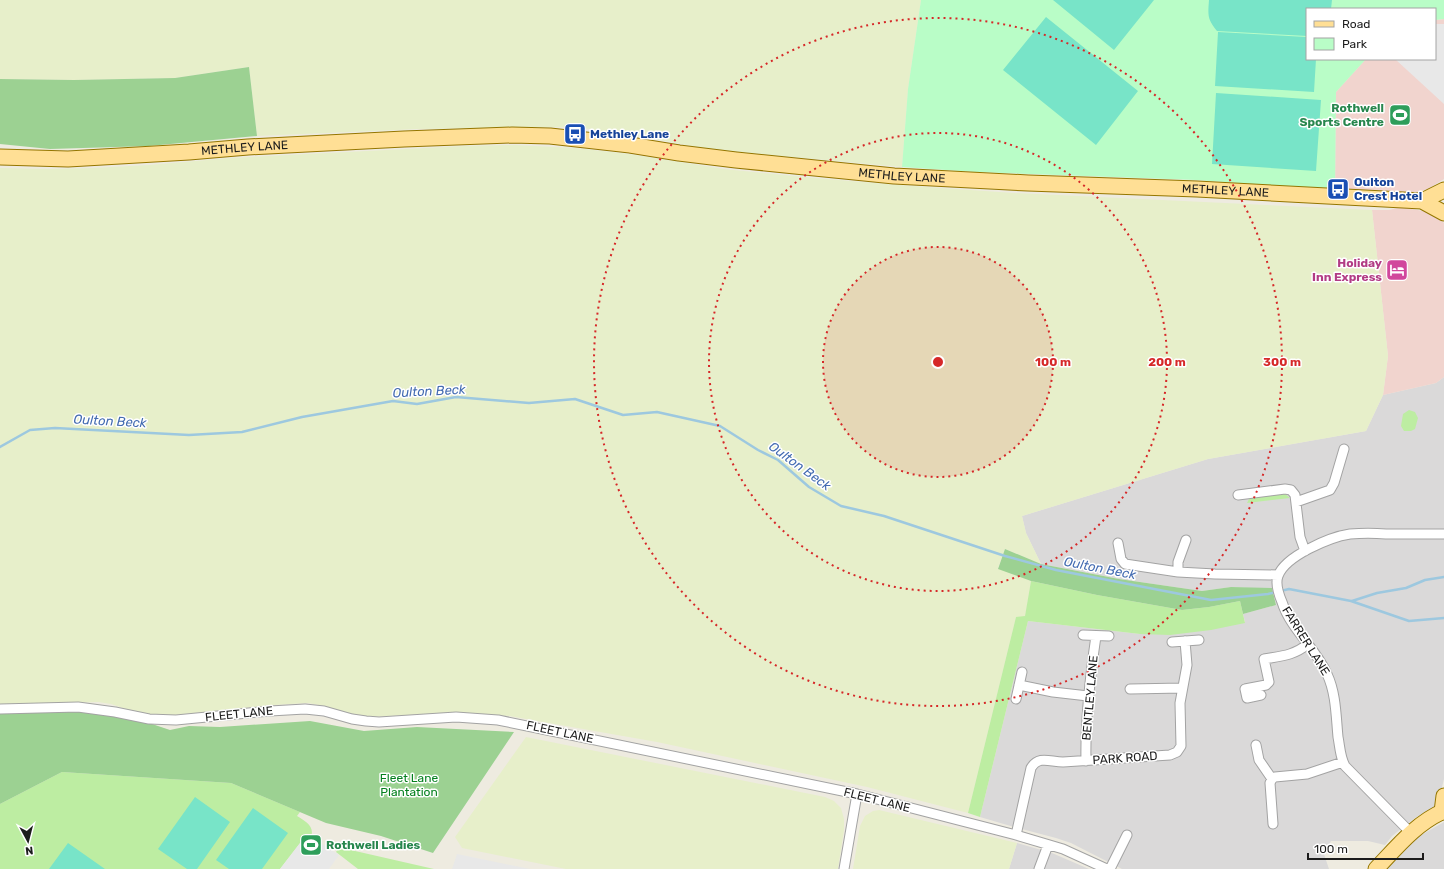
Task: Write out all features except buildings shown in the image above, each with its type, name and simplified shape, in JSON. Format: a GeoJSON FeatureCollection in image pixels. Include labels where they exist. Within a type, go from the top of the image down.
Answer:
{"type":"FeatureCollection","features":[{"type":"Feature","properties":{"kind":"main road","name":"METHLEY LANE"},"geometry":{"type":"LineString","coordinates":[[0,157],[68,159],[248,147],[419,138],[532,136],[594,140],[729,159],[894,176],[1422,200],[1444,190]]}},
{"type":"Feature","properties":{"kind":"main road","name":"METHLEY LANE"},"geometry":{"type":"LineString","coordinates":[[1422,200],[1444,213]]}},
{"type":"Feature","properties":{"kind":"main road"},"geometry":{"type":"LineString","coordinates":[[1382,867],[1411,833],[1426,820],[1443,812],[1444,796]]}},
{"type":"Feature","properties":{"kind":"street"},"geometry":{"type":"LineString","coordinates":[[1296,502],[1330,490],[1334,483],[1344,449]]}},
{"type":"Feature","properties":{"kind":"street"},"geometry":{"type":"LineString","coordinates":[[1238,495],[1285,488],[1293,492],[1296,502],[1300,537],[1305,550]]}},
{"type":"Feature","properties":{"kind":"street"},"geometry":{"type":"LineString","coordinates":[[1118,543],[1121,559],[1125,564],[1178,572],[1278,575],[1286,564],[1305,550],[1332,539],[1351,534],[1444,534]]}},
{"type":"Feature","properties":{"kind":"street"},"geometry":{"type":"LineString","coordinates":[[1178,572],[1178,562],[1186,540]]}},
{"type":"Feature","properties":{"kind":"street","name":"FARRER LANE"},"geometry":{"type":"LineString","coordinates":[[1278,575],[1277,585],[1285,610],[1324,668],[1332,687],[1341,757],[1345,766],[1411,833]]}},
{"type":"Feature","properties":{"kind":"street"},"geometry":{"type":"LineString","coordinates":[[1083,635],[1109,636]]}},
{"type":"Feature","properties":{"kind":"street","name":"BENTLEY LANE"},"geometry":{"type":"LineString","coordinates":[[1086,761],[1088,696],[1096,636]]}},
{"type":"Feature","properties":{"kind":"street"},"geometry":{"type":"LineString","coordinates":[[1172,642],[1199,640]]}},
{"type":"Feature","properties":{"kind":"street","name":"PARK ROAD"},"geometry":{"type":"LineString","coordinates":[[1016,835],[1031,768],[1034,764],[1042,760],[1063,762],[1086,761],[1170,755],[1177,752],[1181,746],[1180,712],[1182,688],[1187,665],[1186,641]]}},
{"type":"Feature","properties":{"kind":"street"},"geometry":{"type":"LineString","coordinates":[[1261,695],[1247,698],[1245,690],[1266,685],[1269,682],[1264,659],[1299,652],[1308,644]]}},
{"type":"Feature","properties":{"kind":"street"},"geometry":{"type":"LineString","coordinates":[[1016,699],[1022,672]]}},
{"type":"Feature","properties":{"kind":"street"},"geometry":{"type":"LineString","coordinates":[[1019,685],[1053,692],[1088,696]]}},
{"type":"Feature","properties":{"kind":"street"},"geometry":{"type":"LineString","coordinates":[[1130,689],[1182,688]]}},
{"type":"Feature","properties":{"kind":"street","name":"FLEET LANE"},"geometry":{"type":"LineString","coordinates":[[0,709],[78,707],[162,720],[305,709],[324,711],[352,719],[372,721],[456,717],[498,720],[857,794],[1016,835],[1082,857],[1108,869]]}},
{"type":"Feature","properties":{"kind":"street"},"geometry":{"type":"LineString","coordinates":[[1256,745],[1259,760],[1272,779]]}},
{"type":"Feature","properties":{"kind":"street"},"geometry":{"type":"LineString","coordinates":[[1273,824],[1270,783],[1272,779],[1275,777],[1307,774],[1343,762]]}},
{"type":"Feature","properties":{"kind":"street"},"geometry":{"type":"LineString","coordinates":[[844,869],[857,794]]}},
{"type":"Feature","properties":{"kind":"street"},"geometry":{"type":"LineString","coordinates":[[1108,869],[1127,835]]}},
{"type":"Feature","properties":{"kind":"street"},"geometry":{"type":"LineString","coordinates":[[1039,869],[1048,845]]}},
{"type":"Feature","properties":{"kind":"shaded area"},"geometry":{"type":"Polygon","coordinates":[[[1444,19],[1444,179],[1428,189],[1413,193],[1335,190],[1336,92],[1365,60],[1436,60],[1436,20],[1444,19]]]}},
{"type":"Feature","properties":{"kind":"shaded area"},"geometry":{"type":"Polygon","coordinates":[[[1436,24],[1444,24],[1444,104],[1396,60],[1436,60],[1436,24]]]}},
{"type":"Feature","properties":{"kind":"shaded area"},"geometry":{"type":"Polygon","coordinates":[[[1402,207],[1428,212],[1439,218],[1444,223],[1444,377],[1436,383],[1383,395],[1388,356],[1372,210],[1389,210],[1402,207]]]}},
{"type":"Feature","properties":{"kind":"shaded area"},"geometry":{"type":"Polygon","coordinates":[[[1444,377],[1444,779],[1437,807],[1415,818],[1392,836],[1385,845],[1368,841],[1331,841],[1324,854],[1329,869],[1122,869],[1071,843],[980,817],[1028,621],[1140,634],[1245,622],[1243,614],[1276,605],[1273,589],[1231,587],[1202,591],[1119,579],[1041,564],[1026,533],[1022,516],[1208,459],[1366,431],[1383,395],[1436,383],[1444,377]]]}},
{"type":"Feature","properties":{"kind":"shaded area"},"geometry":{"type":"Polygon","coordinates":[[[1444,822],[1444,869],[1386,869],[1416,838],[1444,822]]]}},
{"type":"Feature","properties":{"kind":"shaded area","name":"Rothwell Ladies"},"geometry":{"type":"Polygon","coordinates":[[[307,834],[339,855],[329,869],[280,869],[307,834]]]}},
{"type":"Feature","properties":{"kind":"shaded area"},"geometry":{"type":"Polygon","coordinates":[[[1017,843],[1052,853],[1089,869],[1009,869],[1017,843]]]}},
{"type":"Feature","properties":{"kind":"shaded area"},"geometry":{"type":"Polygon","coordinates":[[[457,854],[530,869],[452,869],[457,854]]]}},
{"type":"Feature","properties":{"kind":"green space"},"geometry":{"type":"Polygon","coordinates":[[[0,0],[921,0],[908,89],[902,167],[706,149],[577,127],[419,129],[257,136],[249,67],[175,78],[74,80],[0,79],[0,0]]]}},
{"type":"Feature","properties":{"kind":"green space"},"geometry":{"type":"Polygon","coordinates":[[[921,0],[1444,0],[1444,19],[1436,20],[1436,8],[1306,8],[1306,60],[1365,60],[1336,92],[1335,190],[1196,180],[975,172],[902,167],[908,89],[921,0]]]}},
{"type":"Feature","properties":{"kind":"green space"},"geometry":{"type":"Polygon","coordinates":[[[1053,0],[1154,0],[1114,50],[1053,0]]]}},
{"type":"Feature","properties":{"kind":"green space"},"geometry":{"type":"Polygon","coordinates":[[[1209,0],[1332,0],[1331,8],[1306,8],[1306,36],[1217,31],[1211,23],[1208,9],[1209,0]]]}},
{"type":"Feature","properties":{"kind":"green space"},"geometry":{"type":"Polygon","coordinates":[[[1046,17],[1138,91],[1096,145],[1003,70],[1046,17]]]}},
{"type":"Feature","properties":{"kind":"green space"},"geometry":{"type":"Polygon","coordinates":[[[1218,32],[1306,37],[1306,60],[1316,60],[1314,92],[1215,86],[1218,32]]]}},
{"type":"Feature","properties":{"kind":"green space"},"geometry":{"type":"Polygon","coordinates":[[[249,67],[257,136],[149,146],[50,149],[0,144],[0,79],[74,80],[175,78],[249,67]]]}},
{"type":"Feature","properties":{"kind":"green space"},"geometry":{"type":"Polygon","coordinates":[[[1216,93],[1321,100],[1316,171],[1212,164],[1216,93]]]}},
{"type":"Feature","properties":{"kind":"green space"},"geometry":{"type":"Polygon","coordinates":[[[515,145],[575,148],[629,154],[724,169],[898,185],[1014,193],[1372,210],[1388,356],[1383,395],[1366,431],[1208,459],[1022,516],[1026,533],[1041,564],[1005,549],[998,568],[1031,581],[1025,617],[1016,617],[968,813],[867,787],[657,742],[509,716],[446,713],[371,717],[344,713],[325,706],[308,703],[165,716],[144,715],[111,704],[98,702],[0,705],[0,168],[93,168],[230,158],[465,146],[515,145]]]}},
{"type":"Feature","properties":{"kind":"green space"},"geometry":{"type":"Polygon","coordinates":[[[1409,410],[1415,412],[1418,418],[1415,429],[1411,431],[1404,431],[1401,426],[1403,414],[1409,410]]]}},
{"type":"Feature","properties":{"kind":"green space"},"geometry":{"type":"Polygon","coordinates":[[[1284,493],[1290,498],[1247,503],[1250,497],[1284,493]]]}},
{"type":"Feature","properties":{"kind":"green space"},"geometry":{"type":"Polygon","coordinates":[[[1005,549],[1041,564],[1119,579],[1202,591],[1231,587],[1272,588],[1276,605],[1243,614],[1240,601],[1182,610],[1097,595],[1031,581],[998,569],[1005,549]]]}},
{"type":"Feature","properties":{"kind":"green space"},"geometry":{"type":"Polygon","coordinates":[[[1031,581],[1097,595],[1182,610],[1240,601],[1245,623],[1211,630],[1170,635],[1140,634],[1028,621],[980,817],[968,813],[1016,617],[1025,616],[1031,581]]]}},
{"type":"Feature","properties":{"kind":"green space","name":"Fleet Lane Plantation"},"geometry":{"type":"Polygon","coordinates":[[[75,711],[112,716],[152,724],[170,730],[189,726],[220,727],[310,721],[364,731],[417,727],[514,732],[433,853],[381,836],[326,823],[231,783],[62,772],[0,804],[0,714],[75,711]]]}},
{"type":"Feature","properties":{"kind":"green space"},"geometry":{"type":"Polygon","coordinates":[[[526,737],[825,797],[834,801],[841,808],[844,819],[844,830],[838,869],[566,869],[462,848],[455,837],[526,737]]]}},
{"type":"Feature","properties":{"kind":"green space"},"geometry":{"type":"Polygon","coordinates":[[[62,772],[231,783],[300,812],[297,816],[306,822],[312,830],[311,837],[307,834],[280,869],[0,869],[0,804],[62,772]]]}},
{"type":"Feature","properties":{"kind":"green space"},"geometry":{"type":"Polygon","coordinates":[[[195,797],[230,822],[197,869],[187,869],[158,849],[195,797]]]}},
{"type":"Feature","properties":{"kind":"green space"},"geometry":{"type":"Polygon","coordinates":[[[253,808],[288,833],[262,869],[229,869],[216,860],[253,808]]]}},
{"type":"Feature","properties":{"kind":"green space"},"geometry":{"type":"Polygon","coordinates":[[[879,810],[1017,843],[1009,869],[853,869],[860,826],[865,816],[873,811],[879,810]]]}},
{"type":"Feature","properties":{"kind":"green space"},"geometry":{"type":"Polygon","coordinates":[[[68,843],[105,869],[49,869],[68,843]]]}},
{"type":"Feature","properties":{"kind":"green space"},"geometry":{"type":"Polygon","coordinates":[[[342,848],[434,869],[358,869],[336,852],[338,849],[342,848]]]}},
{"type":"Feature","properties":{"kind":"waterway","name":"Oulton Beck"},"geometry":{"type":"LineString","coordinates":[[0,447],[30,430],[55,428],[189,435],[242,432],[302,417],[393,401],[417,404],[456,397],[529,403],[575,399],[623,415],[657,412],[720,426],[758,450],[778,460],[809,487],[841,506],[884,516],[1005,556],[1056,570],[1211,600],[1268,594],[1289,589],[1351,601],[1409,621],[1444,618]]}},
{"type":"Feature","properties":{"kind":"waterway"},"geometry":{"type":"LineString","coordinates":[[1352,601],[1377,593],[1406,588],[1425,580],[1444,577]]}},
{"type":"Feature","properties":{"kind":"place","name":"Rothwell Sports Centre"},"geometry":{"type":"Point","coordinates":[1400,115]}},
{"type":"Feature","properties":{"kind":"place","name":"Methley Lane"},"geometry":{"type":"Point","coordinates":[575,134]}},
{"type":"Feature","properties":{"kind":"place","name":"Oulton Crest Hotel"},"geometry":{"type":"Point","coordinates":[1338,189]}},
{"type":"Feature","properties":{"kind":"place","name":"Holiday Inn Express"},"geometry":{"type":"Point","coordinates":[1397,270]}},
{"type":"Feature","properties":{"kind":"place","name":"Rothwell Ladies"},"geometry":{"type":"Point","coordinates":[311,845]}}]}
